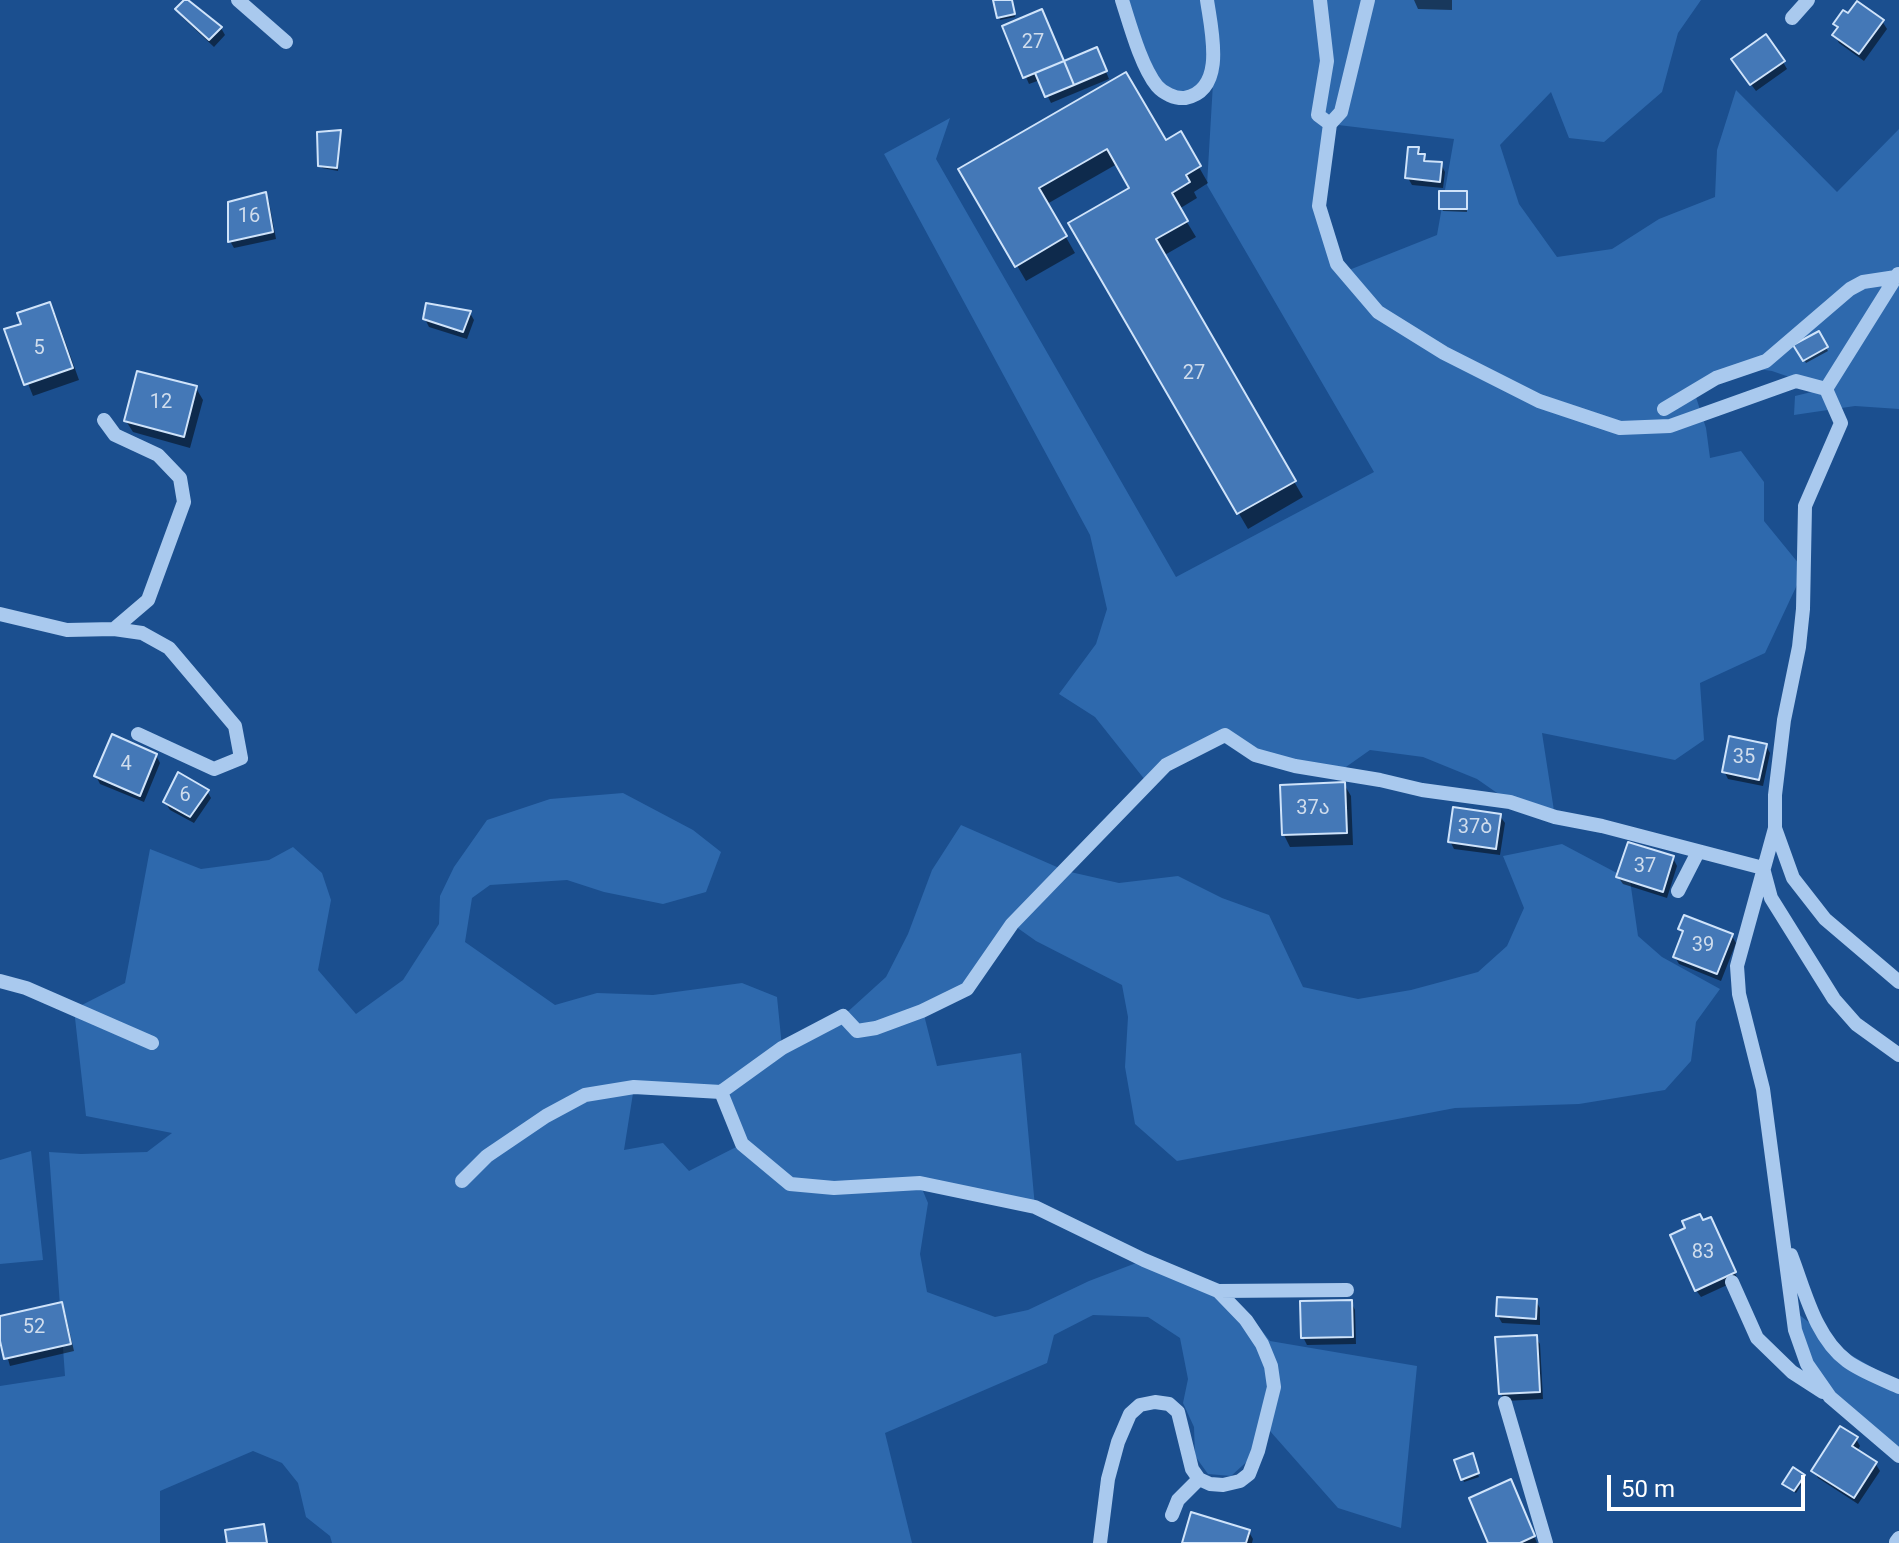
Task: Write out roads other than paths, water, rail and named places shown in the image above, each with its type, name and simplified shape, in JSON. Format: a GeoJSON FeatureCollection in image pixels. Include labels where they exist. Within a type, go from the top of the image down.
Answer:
{"type":"FeatureCollection","features":[{"type":"Feature","properties":{"kind":"street"},"geometry":{"type":"LineString","coordinates":[[238,0],[286,42]]}},
{"type":"Feature","properties":{"kind":"street"},"geometry":{"type":"LineString","coordinates":[[1122,0],[1154,83],[1163,92],[1181,99],[1197,94],[1209,78],[1214,63],[1207,0]]}},
{"type":"Feature","properties":{"kind":"street"},"geometry":{"type":"LineString","coordinates":[[1320,0],[1327,61],[1318,115],[1330,124]]}},
{"type":"Feature","properties":{"kind":"street"},"geometry":{"type":"LineString","coordinates":[[1368,0],[1341,112],[1330,124],[1319,206],[1337,264],[1378,312],[1444,353],[1539,401],[1620,428],[1670,426],[1796,381],[1826,389]]}},
{"type":"Feature","properties":{"kind":"street"},"geometry":{"type":"LineString","coordinates":[[1792,18],[1808,0]]}},
{"type":"Feature","properties":{"kind":"street"},"geometry":{"type":"LineString","coordinates":[[1826,389],[1898,275]]}},
{"type":"Feature","properties":{"kind":"street"},"geometry":{"type":"LineString","coordinates":[[1664,409],[1716,378],[1766,361],[1850,289],[1863,282],[1898,275]]}},
{"type":"Feature","properties":{"kind":"street"},"geometry":{"type":"LineString","coordinates":[[1826,389],[1841,423],[1805,506],[1803,609],[1799,647],[1784,720],[1775,795],[1775,828],[1737,966],[1739,994],[1763,1089],[1795,1330],[1807,1364],[1830,1397]]}},
{"type":"Feature","properties":{"kind":"street"},"geometry":{"type":"LineString","coordinates":[[104,420],[115,435],[158,455],[180,478],[184,502],[148,600],[114,629]]}},
{"type":"Feature","properties":{"kind":"street"},"geometry":{"type":"LineString","coordinates":[[0,614],[67,630],[114,629],[142,633],[169,648],[235,726],[241,758],[214,769],[138,734]]}},
{"type":"Feature","properties":{"kind":"street"},"geometry":{"type":"LineString","coordinates":[[462,1181],[487,1156],[546,1116],[585,1095],[634,1087],[721,1092],[782,1048],[843,1016],[857,1031],[876,1028],[922,1011],[967,989],[1020,915],[1166,765],[1225,735],[1255,755],[1295,766],[1422,790],[1510,802],[1555,817],[1602,826],[1763,868]]}},
{"type":"Feature","properties":{"kind":"street"},"geometry":{"type":"LineString","coordinates":[[1775,828],[1793,878],[1825,919],[1899,982]]}},
{"type":"Feature","properties":{"kind":"street"},"geometry":{"type":"LineString","coordinates":[[1678,891],[1698,852]]}},
{"type":"Feature","properties":{"kind":"street"},"geometry":{"type":"LineString","coordinates":[[1763,868],[1771,898],[1834,999],[1856,1024],[1899,1055]]}},
{"type":"Feature","properties":{"kind":"street"},"geometry":{"type":"LineString","coordinates":[[0,981],[26,988],[152,1043]]}},
{"type":"Feature","properties":{"kind":"street"},"geometry":{"type":"LineString","coordinates":[[721,1092],[742,1144],[790,1184],[834,1188],[920,1183],[1035,1207],[1144,1260],[1218,1291],[1347,1290]]}},
{"type":"Feature","properties":{"kind":"street"},"geometry":{"type":"LineString","coordinates":[[1783,1236],[1818,1324],[1832,1348],[1849,1363],[1899,1387]]}},
{"type":"Feature","properties":{"kind":"street"},"geometry":{"type":"LineString","coordinates":[[1732,1282],[1757,1338],[1792,1372],[1830,1397],[1899,1456]]}},
{"type":"Feature","properties":{"kind":"street"},"geometry":{"type":"LineString","coordinates":[[1100,1543],[1108,1479],[1118,1442],[1130,1414],[1140,1405],[1155,1402],[1169,1404],[1178,1412],[1192,1469],[1199,1479],[1223,1485],[1240,1481],[1249,1474],[1274,1387],[1271,1366],[1262,1344],[1246,1320],[1218,1291]]}},
{"type":"Feature","properties":{"kind":"street"},"geometry":{"type":"LineString","coordinates":[[1505,1403],[1546,1543]]}},
{"type":"Feature","properties":{"kind":"street"},"geometry":{"type":"LineString","coordinates":[[1172,1515],[1178,1500],[1199,1479]]}}]}
